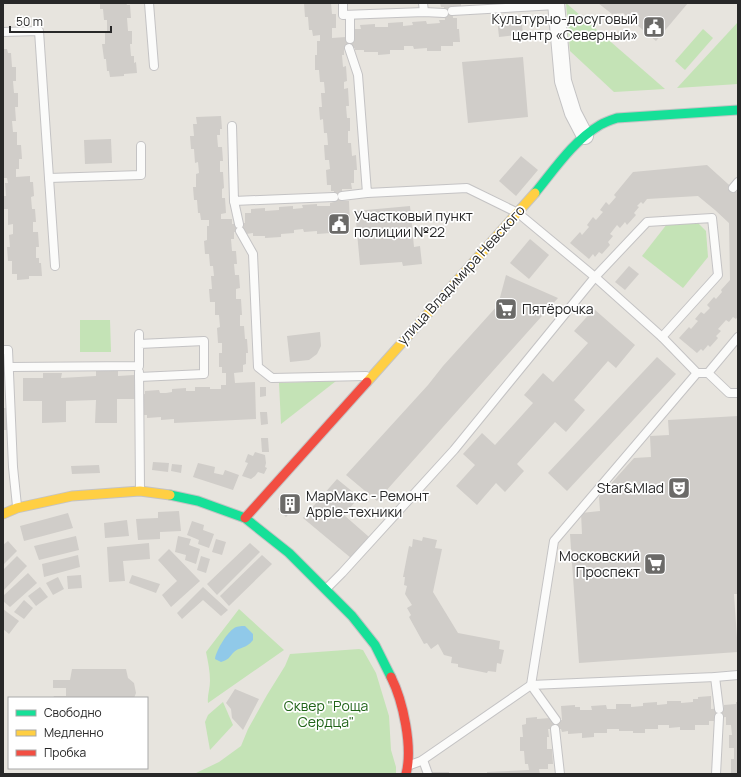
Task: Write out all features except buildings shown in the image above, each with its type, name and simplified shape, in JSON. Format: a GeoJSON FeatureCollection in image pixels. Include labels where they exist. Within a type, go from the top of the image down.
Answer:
{"type":"FeatureCollection","features":[{"type":"Feature","properties":{"kind":"street"},"geometry":{"type":"LineString","coordinates":[[556,4],[563,81],[573,113],[585,136]]}},
{"type":"Feature","properties":{"kind":"street","name":"улица Владимира Невского"},"geometry":{"type":"LineString","coordinates":[[245,518],[518,213],[567,154],[585,136],[600,125],[617,118],[738,110]]}},
{"type":"Feature","properties":{"kind":"street"},"geometry":{"type":"LineString","coordinates":[[3,514],[17,508],[72,496],[140,491],[174,495],[192,499],[245,518],[289,553],[352,616],[375,645],[395,685],[405,719],[407,770]]}},
{"type":"Feature","properties":{"kind":"lane"},"geometry":{"type":"LineString","coordinates":[[149,3],[154,66]]}},
{"type":"Feature","properties":{"kind":"lane"},"geometry":{"type":"LineString","coordinates":[[343,3],[343,15],[448,12],[556,4]]}},
{"type":"Feature","properties":{"kind":"lane"},"geometry":{"type":"LineString","coordinates":[[423,3],[424,12]]}},
{"type":"Feature","properties":{"kind":"lane"},"geometry":{"type":"LineString","coordinates":[[350,15],[349,44],[358,75],[367,193]]}},
{"type":"Feature","properties":{"kind":"lane"},"geometry":{"type":"LineString","coordinates":[[3,32],[40,31],[54,266]]}},
{"type":"Feature","properties":{"kind":"lane"},"geometry":{"type":"LineString","coordinates":[[232,126],[234,201],[240,227],[253,254],[258,366],[272,378],[371,376]]}},
{"type":"Feature","properties":{"kind":"lane"},"geometry":{"type":"LineString","coordinates":[[49,178],[141,175],[141,146]]}},
{"type":"Feature","properties":{"kind":"lane"},"geometry":{"type":"LineString","coordinates":[[234,201],[466,188],[518,213],[595,277],[662,337],[696,373],[708,373],[729,393],[738,393]]}},
{"type":"Feature","properties":{"kind":"lane"},"geometry":{"type":"LineString","coordinates":[[325,589],[342,573],[454,450],[595,277],[647,222],[714,214],[718,275],[662,337]]}},
{"type":"Feature","properties":{"kind":"lane"},"geometry":{"type":"LineString","coordinates":[[139,334],[140,491]]}},
{"type":"Feature","properties":{"kind":"lane"},"geometry":{"type":"LineString","coordinates":[[708,373],[738,337]]}},
{"type":"Feature","properties":{"kind":"lane"},"geometry":{"type":"LineString","coordinates":[[139,344],[204,341],[204,374],[139,377]]}},
{"type":"Feature","properties":{"kind":"lane"},"geometry":{"type":"LineString","coordinates":[[3,350],[8,350],[10,367],[13,460],[17,508]]}},
{"type":"Feature","properties":{"kind":"lane"},"geometry":{"type":"LineString","coordinates":[[10,367],[139,366]]}},
{"type":"Feature","properties":{"kind":"lane"},"geometry":{"type":"LineString","coordinates":[[560,774],[556,725],[531,685],[554,541],[696,373]]}},
{"type":"Feature","properties":{"kind":"lane"},"geometry":{"type":"LineString","coordinates":[[407,770],[531,685],[738,675]]}},
{"type":"Feature","properties":{"kind":"lane"},"geometry":{"type":"LineString","coordinates":[[715,677],[719,709]]}},
{"type":"Feature","properties":{"kind":"lane"},"geometry":{"type":"LineString","coordinates":[[716,774],[719,717]]}},
{"type":"Feature","properties":{"kind":"lane"},"geometry":{"type":"LineString","coordinates":[[422,760],[428,774]]}},
{"type":"Feature","properties":{"kind":"green space"},"geometry":{"type":"Polygon","coordinates":[[[566,3],[665,89],[614,92],[570,51],[566,3]]]}},
{"type":"Feature","properties":{"kind":"green space"},"geometry":{"type":"Polygon","coordinates":[[[738,22],[738,84],[677,88],[738,22]]]}},
{"type":"Feature","properties":{"kind":"green space"},"geometry":{"type":"Polygon","coordinates":[[[703,29],[713,38],[685,70],[675,61],[703,29]]]}},
{"type":"Feature","properties":{"kind":"green space"},"geometry":{"type":"Polygon","coordinates":[[[698,223],[706,231],[708,257],[683,288],[642,256],[667,224],[698,223]]]}},
{"type":"Feature","properties":{"kind":"green space"},"geometry":{"type":"Polygon","coordinates":[[[80,320],[110,320],[111,352],[80,352],[80,320]]]}},
{"type":"Feature","properties":{"kind":"green space"},"geometry":{"type":"Polygon","coordinates":[[[336,381],[281,424],[279,383],[336,381]]]}},
{"type":"Feature","properties":{"kind":"green space"},"geometry":{"type":"Polygon","coordinates":[[[239,609],[284,650],[208,703],[210,677],[206,652],[239,609]]]}},
{"type":"Feature","properties":{"kind":"green space","name":"Сквер \"Роща Сердца\""},"geometry":{"type":"Polygon","coordinates":[[[359,649],[363,650],[376,673],[389,716],[391,750],[396,767],[396,774],[194,774],[219,762],[241,746],[248,729],[285,666],[290,654],[359,649]]]}},
{"type":"Feature","properties":{"kind":"green space"},"geometry":{"type":"Polygon","coordinates":[[[223,702],[233,725],[210,750],[205,722],[208,715],[223,702]]]}},
{"type":"Feature","properties":{"kind":"water"},"geometry":{"type":"Polygon","coordinates":[[[245,626],[253,634],[253,640],[236,650],[226,660],[221,662],[215,659],[219,647],[230,631],[236,627],[245,626]]]}},
{"type":"Feature","properties":{"kind":"traffic: fast"},"geometry":{"type":"LineString","coordinates":[[535,193],[573,147],[590,132],[606,122],[617,118],[738,110]]}},
{"type":"Feature","properties":{"kind":"traffic: fast"},"geometry":{"type":"LineString","coordinates":[[170,495],[198,501],[245,518],[289,553],[352,616],[375,645],[391,677]]}},
{"type":"Feature","properties":{"kind":"traffic: slow"},"geometry":{"type":"LineString","coordinates":[[367,382],[535,193]]}},
{"type":"Feature","properties":{"kind":"traffic: slow"},"geometry":{"type":"LineString","coordinates":[[3,514],[17,508],[72,496],[140,491],[170,495]]}},
{"type":"Feature","properties":{"kind":"traffic: jam"},"geometry":{"type":"LineString","coordinates":[[245,518],[367,382]]}},
{"type":"Feature","properties":{"kind":"traffic: jam"},"geometry":{"type":"LineString","coordinates":[[391,677],[399,698],[406,724],[408,751],[406,774]]}},
{"type":"Feature","properties":{"kind":"place","name":"Культурно-досуговый центр «Северный»"},"geometry":{"type":"Point","coordinates":[654,27]}},
{"type":"Feature","properties":{"kind":"place","name":"Участковый пункт полиции №22"},"geometry":{"type":"Point","coordinates":[339,224]}},
{"type":"Feature","properties":{"kind":"place","name":"Пятёрочка"},"geometry":{"type":"Point","coordinates":[506,309]}},
{"type":"Feature","properties":{"kind":"place","name":"Star&Mlad"},"geometry":{"type":"Point","coordinates":[679,488]}},
{"type":"Feature","properties":{"kind":"place","name":"МарМакс - Ремонт Apple-техники"},"geometry":{"type":"Point","coordinates":[290,504]}},
{"type":"Feature","properties":{"kind":"place","name":"Московский Проспект"},"geometry":{"type":"Point","coordinates":[655,564]}}]}
